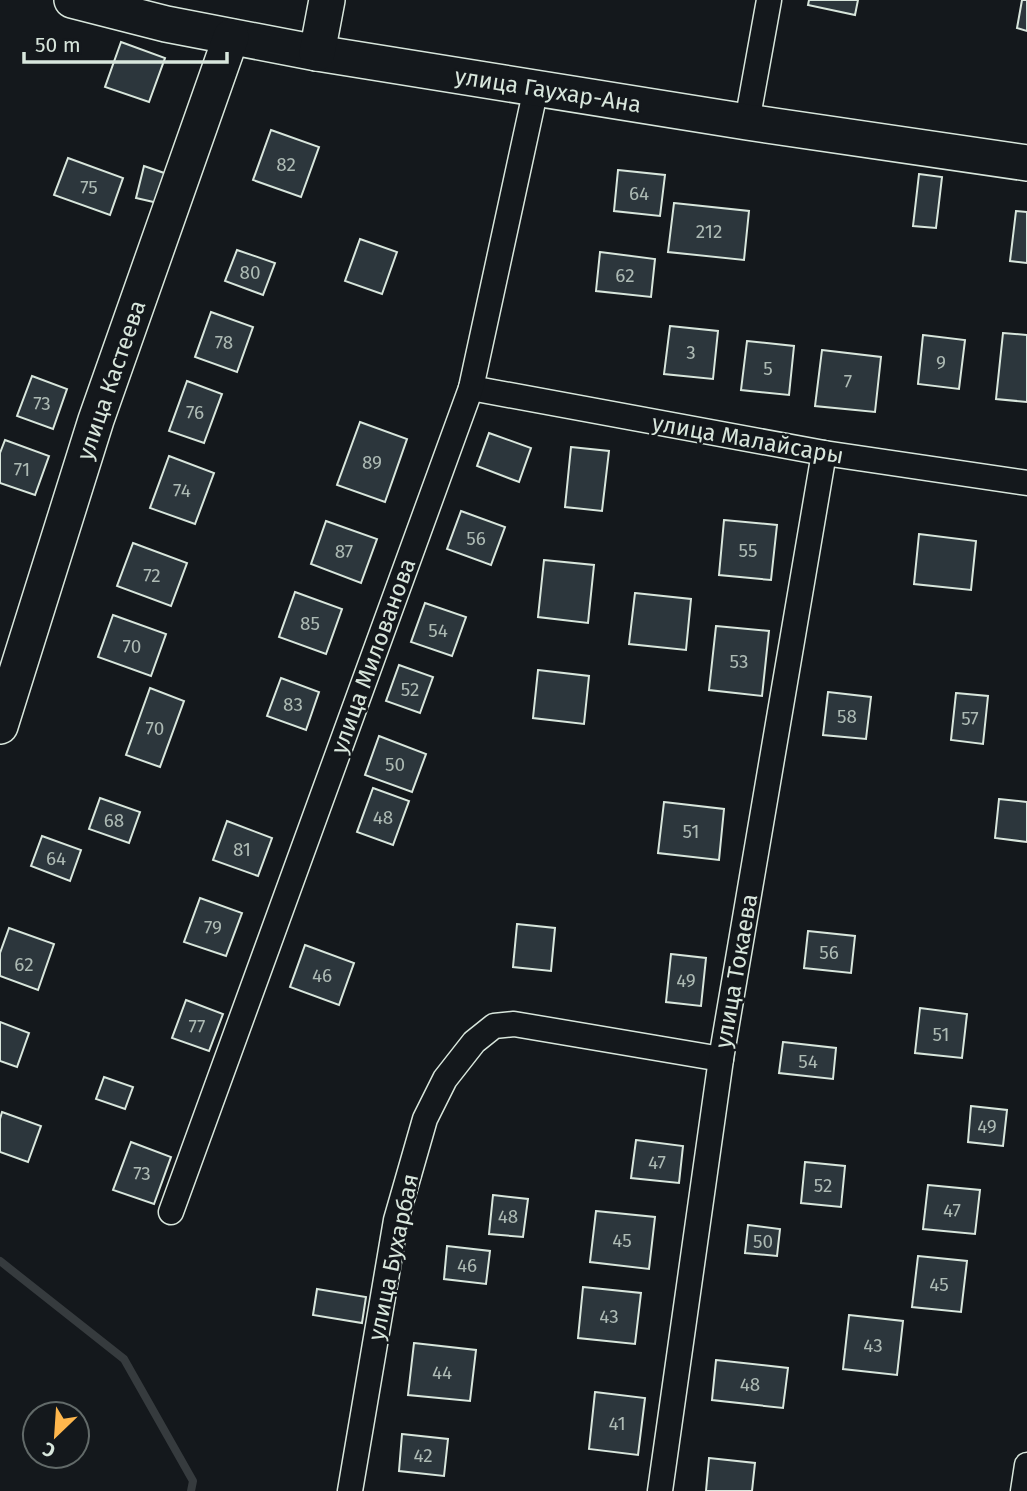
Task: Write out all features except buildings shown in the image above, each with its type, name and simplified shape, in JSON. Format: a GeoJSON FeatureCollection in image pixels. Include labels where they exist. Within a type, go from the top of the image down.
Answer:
{"type":"FeatureCollection","features":[{"type":"Feature","properties":{"kind":"street","name":"улица Гаухар-Ана"},"geometry":{"type":"LineString","coordinates":[[72,0],[172,12],[231,37],[317,53],[1027,163]]}},
{"type":"Feature","properties":{"kind":"street"},"geometry":{"type":"LineString","coordinates":[[317,53],[327,0]]}},
{"type":"Feature","properties":{"kind":"street"},"geometry":{"type":"LineString","coordinates":[[747,121],[769,0]]}},
{"type":"Feature","properties":{"kind":"street","name":"улица Кастеева"},"geometry":{"type":"LineString","coordinates":[[0,726],[96,420],[231,37]]}},
{"type":"Feature","properties":{"kind":"street","name":"улица Милованова"},"geometry":{"type":"LineString","coordinates":[[172,1212],[471,388],[536,88]]}},
{"type":"Feature","properties":{"kind":"street","name":"улица Малайсары"},"geometry":{"type":"LineString","coordinates":[[471,388],[824,453],[1027,483]]}},
{"type":"Feature","properties":{"kind":"street","name":"улица Токаева"},"geometry":{"type":"LineString","coordinates":[[660,1491],[721,1059],[824,453]]}},
{"type":"Feature","properties":{"kind":"street","name":"улица Бухарбая"},"geometry":{"type":"LineString","coordinates":[[350,1491],[396,1220],[425,1119],[445,1079],[474,1042],[494,1026],[514,1024],[721,1059]]}},
{"type":"Feature","properties":{"kind":"street"},"geometry":{"type":"LineString","coordinates":[[1023,1491],[1027,1465]]}},
{"type":"Feature","properties":{"kind":"waterway"},"geometry":{"type":"LineString","coordinates":[[0,1261],[124,1359],[193,1481],[191,1491]]}}]}
